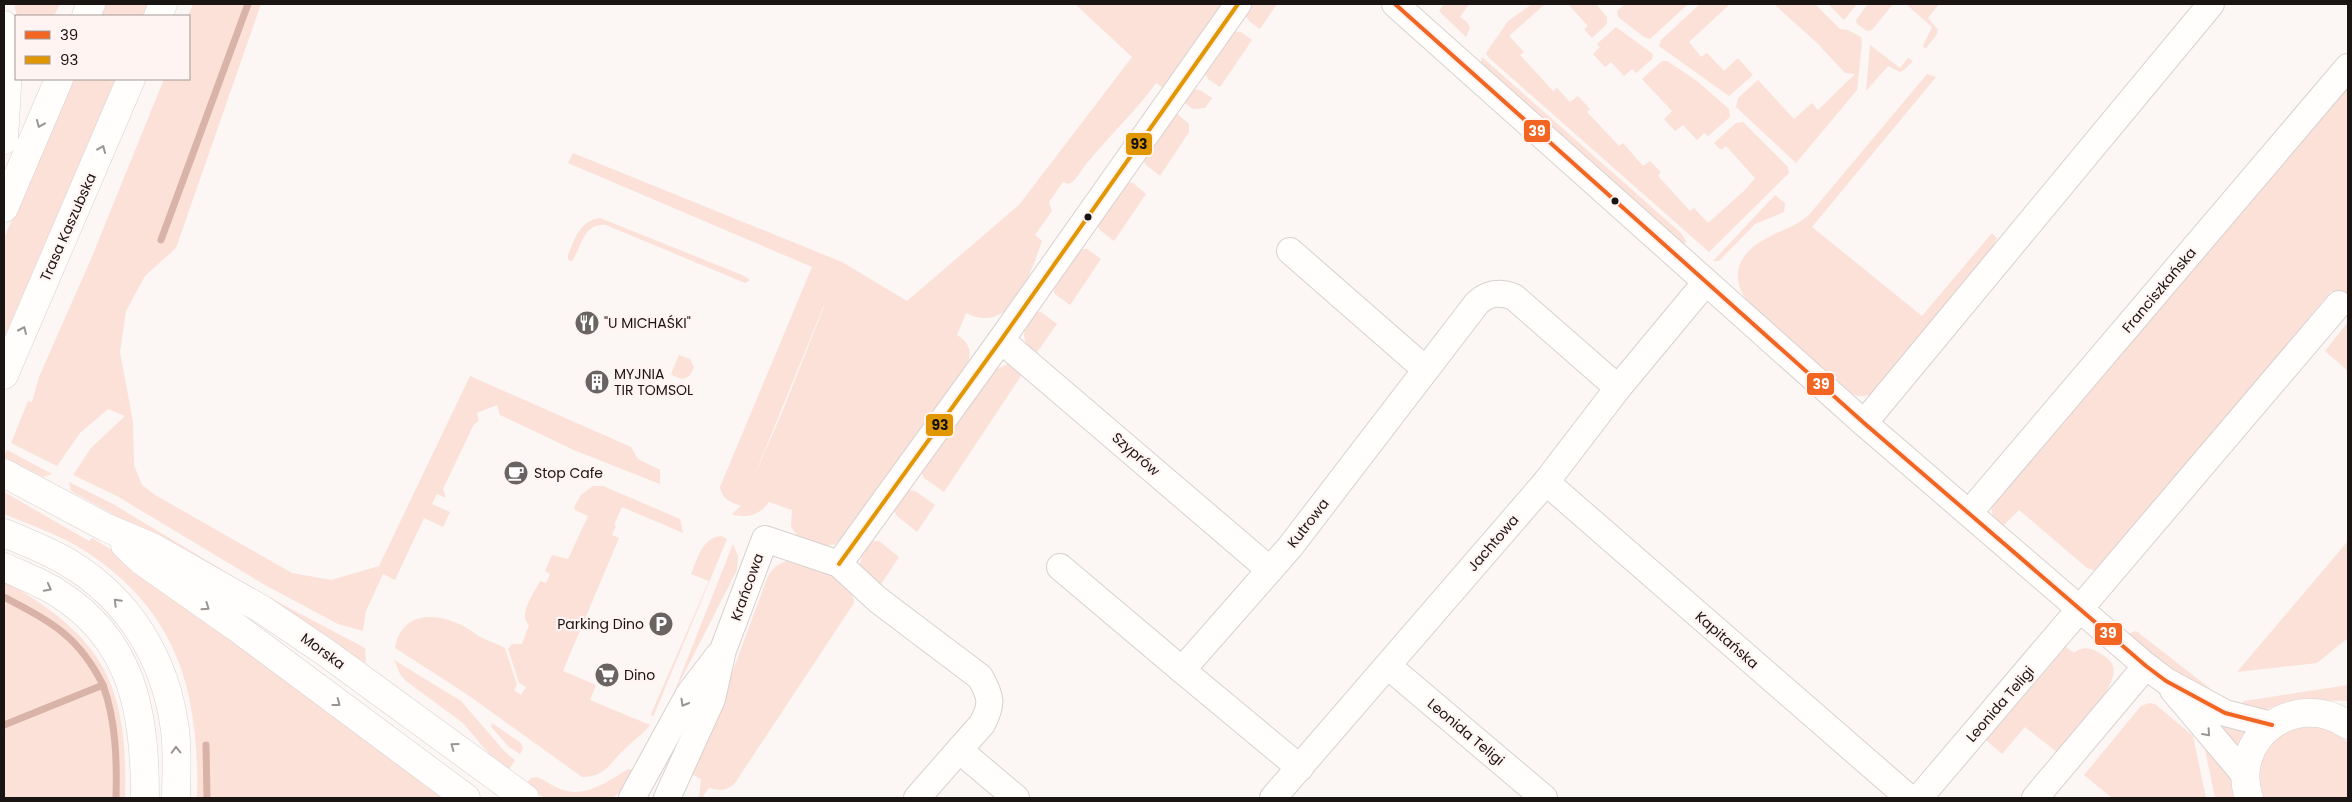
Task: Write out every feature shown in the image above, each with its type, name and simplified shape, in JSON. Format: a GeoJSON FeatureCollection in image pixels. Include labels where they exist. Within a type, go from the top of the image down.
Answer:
{"type":"FeatureCollection","features":[{"type":"Feature","properties":{"kind":"main road"},"geometry":{"type":"LineString","coordinates":[[4,26],[8,69],[4,140]]}},
{"type":"Feature","properties":{"kind":"main road"},"geometry":{"type":"LineString","coordinates":[[4,208],[59,80]]}},
{"type":"Feature","properties":{"kind":"main road","name":"Trasa Kaszubska"},"geometry":{"type":"LineString","coordinates":[[4,374],[131,80]]}},
{"type":"Feature","properties":{"kind":"main road","name":"Morska"},"geometry":{"type":"LineString","coordinates":[[4,473],[107,528],[152,547],[291,628],[525,798]]}},
{"type":"Feature","properties":{"kind":"main road","name":"Morska"},"geometry":{"type":"LineString","coordinates":[[107,528],[142,561],[243,632],[466,798]]}},
{"type":"Feature","properties":{"kind":"main road"},"geometry":{"type":"LineString","coordinates":[[4,533],[50,553],[86,575],[125,611],[146,639],[160,668],[170,699],[176,748],[176,798]]}},
{"type":"Feature","properties":{"kind":"main road"},"geometry":{"type":"LineString","coordinates":[[4,567],[56,592],[91,621],[114,650],[129,677],[140,714],[143,745],[144,798]]}},
{"type":"Feature","properties":{"kind":"main road"},"geometry":{"type":"LineString","coordinates":[[2247,787],[2251,749],[2260,736],[2272,725],[2286,717],[2301,713],[2317,713],[2345,719]]}},
{"type":"Feature","properties":{"kind":"street"},"geometry":{"type":"LineString","coordinates":[[917,798],[982,724],[990,709],[988,692],[980,677],[878,600],[839,564],[1001,340],[1238,4]]}},
{"type":"Feature","properties":{"kind":"street"},"geometry":{"type":"LineString","coordinates":[[1395,4],[1864,423],[2156,674],[2204,729],[2247,787]]}},
{"type":"Feature","properties":{"kind":"street"},"geometry":{"type":"LineString","coordinates":[[1864,423],[2211,4]]}},
{"type":"Feature","properties":{"kind":"street","name":"Franciszkańska"},"geometry":{"type":"LineString","coordinates":[[1969,513],[2348,68]]}},
{"type":"Feature","properties":{"kind":"street"},"geometry":{"type":"LineString","coordinates":[[1290,251],[1425,369]]}},
{"type":"Feature","properties":{"kind":"street","name":"Jachtowa"},"geometry":{"type":"LineString","coordinates":[[1273,798],[1546,482],[1618,388],[1706,282]]}},
{"type":"Feature","properties":{"kind":"street","name":"Kutrowa"},"geometry":{"type":"LineString","coordinates":[[1182,670],[1290,547],[1425,369],[1477,303],[1488,294],[1502,293],[1514,297],[1618,388]]}},
{"type":"Feature","properties":{"kind":"street"},"geometry":{"type":"LineString","coordinates":[[2081,610],[2339,304]]}},
{"type":"Feature","properties":{"kind":"street","name":"Szyprów"},"geometry":{"type":"LineString","coordinates":[[1001,340],[1270,570]]}},
{"type":"Feature","properties":{"kind":"street","name":"Kapitańska"},"geometry":{"type":"LineString","coordinates":[[1546,482],[1909,798]]}},
{"type":"Feature","properties":{"kind":"street","name":"Krańcowa"},"geometry":{"type":"LineString","coordinates":[[667,798],[712,699],[723,650],[765,539],[839,564]]}},
{"type":"Feature","properties":{"kind":"street"},"geometry":{"type":"LineString","coordinates":[[1060,566],[1300,768]]}},
{"type":"Feature","properties":{"kind":"street","name":"Leonida Teligi"},"geometry":{"type":"LineString","coordinates":[[1919,798],[2081,610]]}},
{"type":"Feature","properties":{"kind":"street","name":"Krańcowa"},"geometry":{"type":"LineString","coordinates":[[632,798],[689,694],[723,650]]}},
{"type":"Feature","properties":{"kind":"street","name":"Leonida Teligi"},"geometry":{"type":"LineString","coordinates":[[1388,666],[1544,798]]}},
{"type":"Feature","properties":{"kind":"street"},"geometry":{"type":"LineString","coordinates":[[2156,674],[2225,713],[2272,725]]}},
{"type":"Feature","properties":{"kind":"street"},"geometry":{"type":"LineString","coordinates":[[2035,798],[2156,674]]}},
{"type":"Feature","properties":{"kind":"street"},"geometry":{"type":"LineString","coordinates":[[960,750],[1016,798]]}},
{"type":"Feature","properties":{"kind":"shaded area"},"geometry":{"type":"Polygon","coordinates":[[[14,4],[60,4],[54,15],[17,15],[14,4]]]}},
{"type":"Feature","properties":{"kind":"shaded area"},"geometry":{"type":"Polygon","coordinates":[[[105,4],[149,4],[144,15],[100,15],[105,4]]]}},
{"type":"Feature","properties":{"kind":"shaded area"},"geometry":{"type":"Polygon","coordinates":[[[193,4],[261,4],[176,248],[145,276],[126,311],[120,352],[133,422],[134,465],[142,485],[155,495],[292,573],[331,580],[379,566],[470,376],[631,447],[638,459],[660,470],[660,484],[576,451],[500,415],[497,405],[477,413],[479,421],[474,424],[443,489],[446,498],[437,494],[432,504],[450,512],[443,527],[424,518],[395,580],[383,574],[366,611],[363,631],[338,624],[265,585],[117,496],[73,475],[91,448],[125,416],[108,409],[80,433],[57,466],[11,443],[28,401],[32,402],[39,377],[91,259],[164,80],[190,80],[190,15],[188,15],[193,4]]]}},
{"type":"Feature","properties":{"kind":"shaded area"},"geometry":{"type":"Polygon","coordinates":[[[1075,4],[1223,4],[1163,88],[1156,83],[1074,180],[1069,184],[1063,182],[1049,202],[1052,211],[1035,235],[1042,241],[1032,269],[1017,298],[1007,309],[996,316],[982,318],[966,313],[957,335],[968,346],[970,353],[968,362],[843,540],[829,545],[807,542],[795,533],[791,526],[792,510],[769,502],[752,515],[732,514],[741,506],[727,499],[720,487],[812,267],[568,163],[573,153],[842,262],[907,301],[1019,205],[1132,57],[1075,4]],[[825,304],[753,479],[783,410],[825,304]]]}},
{"type":"Feature","properties":{"kind":"shaded area"},"geometry":{"type":"Polygon","coordinates":[[[1253,4],[1277,4],[1260,29],[1249,21],[1245,14],[1253,4]]]}},
{"type":"Feature","properties":{"kind":"shaded area"},"geometry":{"type":"Polygon","coordinates":[[[1444,4],[1469,4],[1460,17],[1467,22],[1470,28],[1466,37],[1439,11],[1444,4]]]}},
{"type":"Feature","properties":{"kind":"shaded area"},"geometry":{"type":"Polygon","coordinates":[[[1532,4],[1545,4],[1509,36],[1524,52],[1520,55],[1553,91],[1557,88],[1570,102],[1578,96],[1590,109],[1587,112],[1619,146],[1623,143],[1643,166],[1650,161],[1661,172],[1658,176],[1690,211],[1694,208],[1708,223],[1746,189],[1755,178],[1726,146],[1721,150],[1714,143],[1736,123],[1743,122],[1788,167],[1789,173],[1709,252],[1488,57],[1486,53],[1508,21],[1532,4]]]}},
{"type":"Feature","properties":{"kind":"shaded area"},"geometry":{"type":"Polygon","coordinates":[[[1568,4],[1596,4],[1607,17],[1607,24],[1592,38],[1584,29],[1588,26],[1568,4]]]}},
{"type":"Feature","properties":{"kind":"shaded area"},"geometry":{"type":"Polygon","coordinates":[[[1625,4],[1688,4],[1650,39],[1644,37],[1618,17],[1617,11],[1625,4]]]}},
{"type":"Feature","properties":{"kind":"shaded area"},"geometry":{"type":"Polygon","coordinates":[[[1700,4],[1730,4],[1689,42],[1701,57],[1707,53],[1724,71],[1738,58],[1753,75],[1729,96],[1659,46],[1661,40],[1700,4]]]}},
{"type":"Feature","properties":{"kind":"shaded area"},"geometry":{"type":"Polygon","coordinates":[[[1774,4],[1815,4],[1840,29],[1848,30],[1861,37],[1862,43],[1857,90],[1796,163],[1736,107],[1738,98],[1758,80],[1794,119],[1812,103],[1818,110],[1855,74],[1845,73],[1817,43],[1774,4]]]}},
{"type":"Feature","properties":{"kind":"shaded area"},"geometry":{"type":"Polygon","coordinates":[[[1828,4],[1857,4],[1844,20],[1828,4]]]}},
{"type":"Feature","properties":{"kind":"shaded area"},"geometry":{"type":"Polygon","coordinates":[[[1868,4],[1893,4],[1872,30],[1867,31],[1857,24],[1856,20],[1868,4]]]}},
{"type":"Feature","properties":{"kind":"shaded area"},"geometry":{"type":"Polygon","coordinates":[[[1906,4],[1939,4],[1928,18],[1938,30],[1936,36],[1925,49],[1923,46],[1932,27],[1906,4]]]}},
{"type":"Feature","properties":{"kind":"shaded area"},"geometry":{"type":"Polygon","coordinates":[[[1616,27],[1653,54],[1652,59],[1636,73],[1632,69],[1624,76],[1611,62],[1605,67],[1593,54],[1600,47],[1597,44],[1616,27]]]}},
{"type":"Feature","properties":{"kind":"shaded area"},"geometry":{"type":"Polygon","coordinates":[[[1233,31],[1241,32],[1252,40],[1220,87],[1208,79],[1204,72],[1233,31]]]}},
{"type":"Feature","properties":{"kind":"shaded area"},"geometry":{"type":"Polygon","coordinates":[[[1870,45],[1900,68],[1908,58],[1913,61],[1900,72],[1888,66],[1866,91],[1870,45]]]}},
{"type":"Feature","properties":{"kind":"shaded area"},"geometry":{"type":"Polygon","coordinates":[[[1482,57],[1681,233],[1686,241],[1684,246],[1484,67],[1481,62],[1482,57]]]}},
{"type":"Feature","properties":{"kind":"shaded area"},"geometry":{"type":"Polygon","coordinates":[[[1662,61],[1667,61],[1697,81],[1729,109],[1730,117],[1708,136],[1704,133],[1697,140],[1683,125],[1675,131],[1664,119],[1672,111],[1642,79],[1662,61]]]}},
{"type":"Feature","properties":{"kind":"shaded area"},"geometry":{"type":"Polygon","coordinates":[[[1927,74],[1936,77],[1812,227],[1922,316],[1992,233],[1997,238],[1985,260],[1877,392],[1859,396],[1853,394],[1749,303],[1739,284],[1739,266],[1743,258],[1757,244],[1808,216],[1927,74]]]}},
{"type":"Feature","properties":{"kind":"shaded area"},"geometry":{"type":"Polygon","coordinates":[[[73,80],[117,80],[4,338],[4,238],[73,80]]]}},
{"type":"Feature","properties":{"kind":"shaded area"},"geometry":{"type":"Polygon","coordinates":[[[2348,82],[2348,307],[2331,291],[2099,572],[2087,568],[2019,510],[2003,526],[1993,518],[1991,507],[2348,82]]]}},
{"type":"Feature","properties":{"kind":"shaded area"},"geometry":{"type":"Polygon","coordinates":[[[1192,89],[1200,90],[1212,98],[1205,108],[1193,109],[1183,102],[1192,89]]]}},
{"type":"Feature","properties":{"kind":"shaded area"},"geometry":{"type":"Polygon","coordinates":[[[1176,113],[1189,124],[1189,132],[1160,176],[1146,165],[1143,159],[1176,113]]]}},
{"type":"Feature","properties":{"kind":"shaded area"},"geometry":{"type":"Polygon","coordinates":[[[1126,182],[1133,183],[1146,194],[1114,241],[1100,230],[1096,224],[1126,182]]]}},
{"type":"Feature","properties":{"kind":"shaded area"},"geometry":{"type":"Polygon","coordinates":[[[1775,195],[1785,203],[1784,212],[1755,224],[1719,261],[1713,261],[1775,195]]]}},
{"type":"Feature","properties":{"kind":"shaded area"},"geometry":{"type":"Polygon","coordinates":[[[600,218],[742,275],[749,279],[749,281],[745,283],[606,225],[598,225],[588,231],[572,261],[568,260],[568,255],[582,227],[600,218]]]}},
{"type":"Feature","properties":{"kind":"shaded area"},"geometry":{"type":"Polygon","coordinates":[[[1079,249],[1087,249],[1101,259],[1070,305],[1055,294],[1052,287],[1079,249]]]}},
{"type":"Feature","properties":{"kind":"shaded area"},"geometry":{"type":"Polygon","coordinates":[[[1035,312],[1041,312],[1057,324],[1035,355],[1026,343],[1024,334],[1027,324],[1035,312]]]}},
{"type":"Feature","properties":{"kind":"shaded area"},"geometry":{"type":"Polygon","coordinates":[[[2348,322],[2348,371],[2325,351],[2348,322]]]}},
{"type":"Feature","properties":{"kind":"shaded area"},"geometry":{"type":"Polygon","coordinates":[[[679,355],[690,359],[694,367],[688,377],[682,379],[671,374],[679,355]]]}},
{"type":"Feature","properties":{"kind":"shaded area"},"geometry":{"type":"Polygon","coordinates":[[[1010,363],[1025,370],[944,492],[924,478],[921,471],[993,371],[1010,363]]]}},
{"type":"Feature","properties":{"kind":"shaded area"},"geometry":{"type":"Polygon","coordinates":[[[7,450],[52,474],[43,477],[4,457],[7,450]]]}},
{"type":"Feature","properties":{"kind":"shaded area"},"geometry":{"type":"Polygon","coordinates":[[[69,482],[113,504],[259,592],[365,648],[366,663],[71,491],[69,482]]]}},
{"type":"Feature","properties":{"kind":"shaded area"},"geometry":{"type":"Polygon","coordinates":[[[593,486],[603,486],[680,519],[683,533],[622,507],[614,525],[616,526],[612,535],[619,538],[563,671],[596,685],[590,700],[650,725],[603,771],[591,776],[582,777],[465,693],[395,648],[400,634],[408,624],[418,619],[430,617],[455,622],[505,648],[517,685],[514,690],[521,695],[526,687],[519,683],[508,649],[512,644],[522,644],[529,625],[526,621],[526,610],[540,581],[546,583],[550,574],[545,571],[552,555],[568,559],[588,516],[575,510],[574,507],[581,495],[593,486]]]}},
{"type":"Feature","properties":{"kind":"shaded area"},"geometry":{"type":"Polygon","coordinates":[[[908,490],[915,491],[935,505],[917,532],[897,516],[894,510],[908,490]]]}},
{"type":"Feature","properties":{"kind":"shaded area"},"geometry":{"type":"Polygon","coordinates":[[[4,492],[89,541],[92,538],[115,552],[445,798],[197,798],[197,758],[193,721],[186,686],[175,654],[159,623],[138,595],[111,570],[77,546],[4,514],[4,492]]]}},
{"type":"Feature","properties":{"kind":"shaded area"},"geometry":{"type":"Polygon","coordinates":[[[721,536],[727,539],[653,717],[651,714],[709,581],[691,574],[705,545],[709,541],[721,536]]]}},
{"type":"Feature","properties":{"kind":"shaded area"},"geometry":{"type":"Polygon","coordinates":[[[872,541],[879,541],[899,557],[879,587],[862,571],[861,566],[862,556],[872,541]]]}},
{"type":"Feature","properties":{"kind":"shaded area"},"geometry":{"type":"Polygon","coordinates":[[[2348,541],[2348,638],[2317,663],[2237,672],[2348,541]]]}},
{"type":"Feature","properties":{"kind":"shaded area"},"geometry":{"type":"Polygon","coordinates":[[[733,544],[738,556],[737,570],[673,695],[733,544]]]}},
{"type":"Feature","properties":{"kind":"shaded area"},"geometry":{"type":"Polygon","coordinates":[[[794,560],[822,570],[840,580],[852,594],[854,603],[735,783],[723,790],[709,788],[703,796],[705,798],[699,798],[701,779],[687,772],[729,681],[768,576],[779,565],[794,560]]]}},
{"type":"Feature","properties":{"kind":"shaded area"},"geometry":{"type":"Polygon","coordinates":[[[6,582],[66,623],[88,645],[103,669],[115,695],[121,724],[125,759],[125,798],[4,798],[4,585],[6,582]]]}},
{"type":"Feature","properties":{"kind":"shaded area"},"geometry":{"type":"Polygon","coordinates":[[[2136,631],[2212,690],[2187,680],[2128,637],[2130,633],[2136,631]]]}},
{"type":"Feature","properties":{"kind":"shaded area"},"geometry":{"type":"Polygon","coordinates":[[[2066,647],[2074,653],[2087,648],[2093,650],[2106,657],[2112,663],[2113,675],[2102,698],[2058,753],[2025,727],[2002,754],[1986,740],[2066,647]]]}},
{"type":"Feature","properties":{"kind":"shaded area"},"geometry":{"type":"Polygon","coordinates":[[[394,660],[461,701],[505,752],[515,760],[508,771],[496,762],[463,723],[406,681],[400,674],[394,660]]]}},
{"type":"Feature","properties":{"kind":"shaded area"},"geometry":{"type":"Polygon","coordinates":[[[2348,685],[2347,701],[2304,700],[2266,709],[2236,712],[2244,701],[2348,685]]]}},
{"type":"Feature","properties":{"kind":"shaded area"},"geometry":{"type":"Polygon","coordinates":[[[2149,703],[2155,704],[2193,736],[2206,798],[2112,798],[2084,775],[2141,706],[2149,703]]]}},
{"type":"Feature","properties":{"kind":"shaded area"},"geometry":{"type":"Polygon","coordinates":[[[492,723],[521,743],[523,748],[520,754],[509,747],[491,727],[492,723]]]}},
{"type":"Feature","properties":{"kind":"shaded area"},"geometry":{"type":"Polygon","coordinates":[[[2227,723],[2247,732],[2236,754],[2217,735],[2227,723]]]}},
{"type":"Feature","properties":{"kind":"shaded area"},"geometry":{"type":"Polygon","coordinates":[[[2318,726],[2339,734],[2348,743],[2348,798],[2262,798],[2259,787],[2260,766],[2269,747],[2276,739],[2295,728],[2318,726]]]}},
{"type":"Feature","properties":{"kind":"shaded area"},"geometry":{"type":"Polygon","coordinates":[[[2208,745],[2230,775],[2238,798],[2215,798],[2205,749],[2208,745]]]}},
{"type":"Feature","properties":{"kind":"shaded area"},"geometry":{"type":"Polygon","coordinates":[[[628,769],[634,770],[624,790],[612,798],[544,798],[526,784],[531,778],[537,777],[567,791],[586,791],[603,784],[628,769]]]}},
{"type":"Feature","properties":{"kind":"waterway"},"geometry":{"type":"LineString","coordinates":[[161,240],[248,4]]}},
{"type":"Feature","properties":{"kind":"waterway"},"geometry":{"type":"LineString","coordinates":[[4,597],[36,614],[62,632],[84,654],[103,685],[4,725]]}},
{"type":"Feature","properties":{"kind":"waterway"},"geometry":{"type":"LineString","coordinates":[[103,685],[111,712],[115,741],[116,798]]}},
{"type":"Feature","properties":{"kind":"waterway"},"geometry":{"type":"LineString","coordinates":[[206,745],[207,798]]}},
{"type":"Feature","properties":{"kind":"transit line","name":"93"},"geometry":{"type":"LineString","coordinates":[[839,564],[1001,340],[1238,4]]}},
{"type":"Feature","properties":{"kind":"transit line","name":"39"},"geometry":{"type":"LineString","coordinates":[[1395,4],[1864,423],[2146,666],[2166,681],[2225,713],[2272,725]]}},
{"type":"Feature","properties":{"kind":"place","name":"\"U MICHAŚKI\""},"geometry":{"type":"Point","coordinates":[587,323]}},
{"type":"Feature","properties":{"kind":"place","name":"MYJNIA TIR TOMSOL"},"geometry":{"type":"Point","coordinates":[597,382]}},
{"type":"Feature","properties":{"kind":"place","name":"Stop Cafe"},"geometry":{"type":"Point","coordinates":[516,473]}},
{"type":"Feature","properties":{"kind":"place","name":"Parking Dino"},"geometry":{"type":"Point","coordinates":[661,624]}},
{"type":"Feature","properties":{"kind":"place","name":"Dino"},"geometry":{"type":"Point","coordinates":[607,675]}}]}
